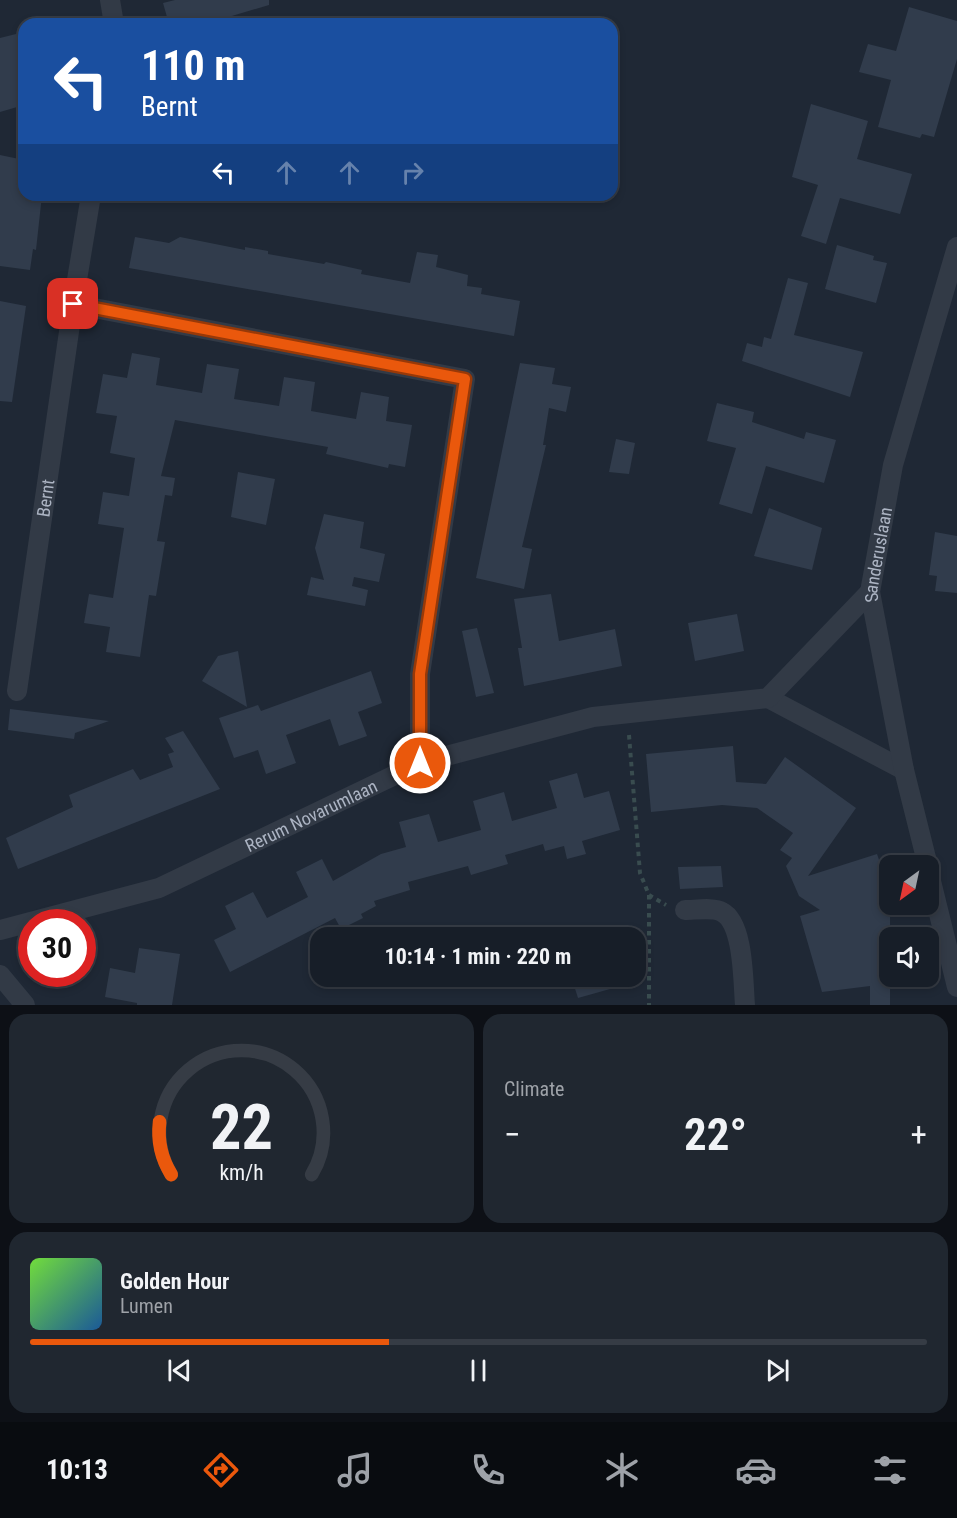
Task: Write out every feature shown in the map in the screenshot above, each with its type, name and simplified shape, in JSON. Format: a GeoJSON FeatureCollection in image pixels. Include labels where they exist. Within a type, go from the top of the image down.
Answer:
{"type":"FeatureCollection","features":[{"type":"Feature","properties":{"kind":"street"},"geometry":{"type":"LineString","coordinates":[[110,0],[113,18]]}},
{"type":"Feature","properties":{"kind":"street","name":"Bernt"},"geometry":{"type":"LineString","coordinates":[[17,692],[90,201]]}},
{"type":"Feature","properties":{"kind":"street","name":"Sanderuslaan"},"geometry":{"type":"LineString","coordinates":[[925,855],[904,770],[870,592],[893,465],[957,247]]}},
{"type":"Feature","properties":{"kind":"street"},"geometry":{"type":"LineString","coordinates":[[73,304],[465,379],[420,674],[420,763]]}},
{"type":"Feature","properties":{"kind":"street"},"geometry":{"type":"LineString","coordinates":[[870,592],[768,698],[904,770]]}},
{"type":"Feature","properties":{"kind":"street","name":"Rerum Novarumlaan"},"geometry":{"type":"LineString","coordinates":[[0,930],[159,888],[420,763],[593,717],[768,698]]}},
{"type":"Feature","properties":{"kind":"street"},"geometry":{"type":"LineString","coordinates":[[685,910],[721,910],[732,920],[738,933],[746,1005]]}},
{"type":"Feature","properties":{"kind":"street","name":"Sanderuslaan"},"geometry":{"type":"LineString","coordinates":[[939,913],[957,987]]}},
{"type":"Feature","properties":{"kind":"street"},"geometry":{"type":"LineString","coordinates":[[0,975],[25,1005]]}},
{"type":"Feature","properties":{"kind":"path"},"geometry":{"type":"LineString","coordinates":[[628,713],[640,873],[649,895],[649,1005]]}},
{"type":"Feature","properties":{"kind":"path"},"geometry":{"type":"LineString","coordinates":[[649,895],[669,906],[685,910]]}},
{"type":"Feature","properties":{"kind":"building"},"geometry":{"type":"Polygon","coordinates":[[[175,0],[269,0],[269,5],[225,18],[167,18],[163,3],[175,0]]]}},
{"type":"Feature","properties":{"kind":"building"},"geometry":{"type":"Polygon","coordinates":[[[909,7],[957,21],[957,59],[934,137],[922,134],[920,138],[878,127],[891,80],[859,72],[868,44],[896,51],[909,7]]]}},
{"type":"Feature","properties":{"kind":"building"},"geometry":{"type":"Polygon","coordinates":[[[18,34],[18,107],[0,112],[0,38],[18,34]]]}},
{"type":"Feature","properties":{"kind":"building"},"geometry":{"type":"Polygon","coordinates":[[[811,104],[868,121],[857,159],[912,174],[900,214],[840,198],[826,244],[801,236],[818,185],[792,177],[811,104]]]}},
{"type":"Feature","properties":{"kind":"building"},"geometry":{"type":"Polygon","coordinates":[[[0,155],[18,159],[18,201],[41,201],[36,250],[33,249],[30,270],[0,266],[0,155]]]}},
{"type":"Feature","properties":{"kind":"building"},"geometry":{"type":"Polygon","coordinates":[[[135,237],[169,243],[180,237],[245,250],[245,247],[268,251],[268,254],[324,264],[326,262],[362,270],[361,274],[410,283],[417,252],[438,255],[436,267],[468,275],[467,286],[482,288],[481,294],[520,301],[514,336],[129,268],[135,237]]]}},
{"type":"Feature","properties":{"kind":"building"},"geometry":{"type":"Polygon","coordinates":[[[837,245],[874,256],[873,260],[887,263],[876,303],[825,289],[837,245]]]}},
{"type":"Feature","properties":{"kind":"building"},"geometry":{"type":"Polygon","coordinates":[[[788,278],[808,283],[794,335],[863,352],[850,397],[742,361],[747,343],[762,347],[764,337],[771,339],[788,278]]]}},
{"type":"Feature","properties":{"kind":"building"},"geometry":{"type":"Polygon","coordinates":[[[0,301],[26,306],[12,402],[0,401],[0,301]]]}},
{"type":"Feature","properties":{"kind":"building"},"geometry":{"type":"Polygon","coordinates":[[[132,353],[160,358],[156,385],[202,393],[207,364],[239,369],[234,399],[279,406],[284,377],[315,382],[311,411],[356,419],[361,392],[389,397],[386,421],[412,425],[405,467],[389,464],[388,468],[326,454],[328,447],[175,420],[161,476],[175,478],[172,496],[165,495],[157,541],[165,542],[156,596],[149,595],[140,657],[106,652],[110,627],[84,623],[89,594],[113,598],[124,528],[98,524],[103,492],[129,496],[135,458],[110,453],[117,416],[96,413],[103,374],[127,378],[132,353]]]}},
{"type":"Feature","properties":{"kind":"building"},"geometry":{"type":"Polygon","coordinates":[[[520,363],[555,368],[552,384],[571,387],[566,412],[549,408],[543,445],[546,445],[522,547],[532,549],[524,589],[476,578],[520,363]]]}},
{"type":"Feature","properties":{"kind":"building"},"geometry":{"type":"Polygon","coordinates":[[[717,403],[754,412],[752,422],[804,439],[806,432],[836,440],[824,483],[766,466],[752,514],[719,504],[736,448],[707,441],[717,403]]]}},
{"type":"Feature","properties":{"kind":"building"},"geometry":{"type":"Polygon","coordinates":[[[616,439],[635,443],[629,474],[609,472],[616,439]]]}},
{"type":"Feature","properties":{"kind":"building"},"geometry":{"type":"Polygon","coordinates":[[[238,472],[275,479],[266,525],[231,517],[238,472]]]}},
{"type":"Feature","properties":{"kind":"building"},"geometry":{"type":"Polygon","coordinates":[[[769,508],[822,528],[812,570],[754,556],[769,508]]]}},
{"type":"Feature","properties":{"kind":"building"},"geometry":{"type":"Polygon","coordinates":[[[324,514],[364,522],[360,548],[385,554],[379,582],[354,577],[352,586],[368,590],[365,606],[307,595],[311,577],[324,580],[315,548],[324,514]]]}},
{"type":"Feature","properties":{"kind":"building"},"geometry":{"type":"Polygon","coordinates":[[[935,532],[957,536],[957,593],[935,591],[937,576],[929,575],[935,532]]]}},
{"type":"Feature","properties":{"kind":"building"},"geometry":{"type":"Polygon","coordinates":[[[551,594],[559,641],[615,629],[622,666],[524,686],[518,648],[522,648],[514,599],[551,594]]]}},
{"type":"Feature","properties":{"kind":"building"},"geometry":{"type":"Polygon","coordinates":[[[737,614],[744,651],[695,661],[688,623],[737,614]]]}},
{"type":"Feature","properties":{"kind":"building"},"geometry":{"type":"Polygon","coordinates":[[[477,628],[494,693],[476,697],[462,631],[477,628]]]}},
{"type":"Feature","properties":{"kind":"building"},"geometry":{"type":"Polygon","coordinates":[[[238,651],[247,707],[202,681],[218,656],[238,651]]]}},
{"type":"Feature","properties":{"kind":"building"},"geometry":{"type":"Polygon","coordinates":[[[371,671],[382,703],[358,712],[367,736],[339,746],[330,719],[286,735],[296,763],[266,774],[258,750],[234,758],[219,718],[258,705],[261,711],[371,671]]]}},
{"type":"Feature","properties":{"kind":"building"},"geometry":{"type":"Polygon","coordinates":[[[10,709],[109,721],[75,733],[74,739],[8,730],[10,709]]]}},
{"type":"Feature","properties":{"kind":"building"},"geometry":{"type":"Polygon","coordinates":[[[183,731],[220,789],[18,869],[6,838],[73,807],[69,795],[133,769],[140,780],[173,767],[168,754],[174,752],[165,738],[183,731]]]}},
{"type":"Feature","properties":{"kind":"building"},"geometry":{"type":"Polygon","coordinates":[[[733,746],[736,782],[766,784],[785,757],[856,808],[808,876],[877,854],[879,860],[879,915],[890,915],[890,927],[879,927],[879,987],[890,987],[890,1005],[870,1005],[870,986],[822,992],[800,916],[820,910],[799,896],[786,866],[792,858],[780,850],[793,833],[757,808],[722,805],[651,812],[646,754],[733,746]]]}},
{"type":"Feature","properties":{"kind":"building"},"geometry":{"type":"Polygon","coordinates":[[[577,773],[584,798],[609,791],[620,830],[582,841],[586,854],[567,859],[564,846],[545,851],[543,844],[505,855],[508,864],[471,875],[468,866],[408,882],[410,890],[374,901],[376,906],[361,914],[363,918],[345,927],[340,927],[335,918],[318,927],[310,927],[310,931],[230,972],[214,940],[236,929],[225,906],[253,892],[267,918],[308,897],[296,872],[322,859],[333,881],[381,854],[406,847],[399,822],[429,814],[438,842],[481,830],[473,801],[504,792],[512,821],[557,808],[549,781],[577,773]]]}},
{"type":"Feature","properties":{"kind":"building"},"geometry":{"type":"Polygon","coordinates":[[[721,866],[723,887],[680,889],[678,867],[721,866]]]}},
{"type":"Feature","properties":{"kind":"building"},"geometry":{"type":"Polygon","coordinates":[[[139,948],[180,954],[172,1005],[137,1005],[137,1003],[105,997],[110,968],[135,973],[139,948]]]}},
{"type":"Feature","properties":{"kind":"building"},"geometry":{"type":"Polygon","coordinates":[[[574,987],[617,987],[578,998],[574,987]]]}},
{"type":"Feature","properties":{"kind":"route"},"geometry":{"type":"LineString","coordinates":[[73,304],[465,379],[420,674],[420,763]]}}]}
